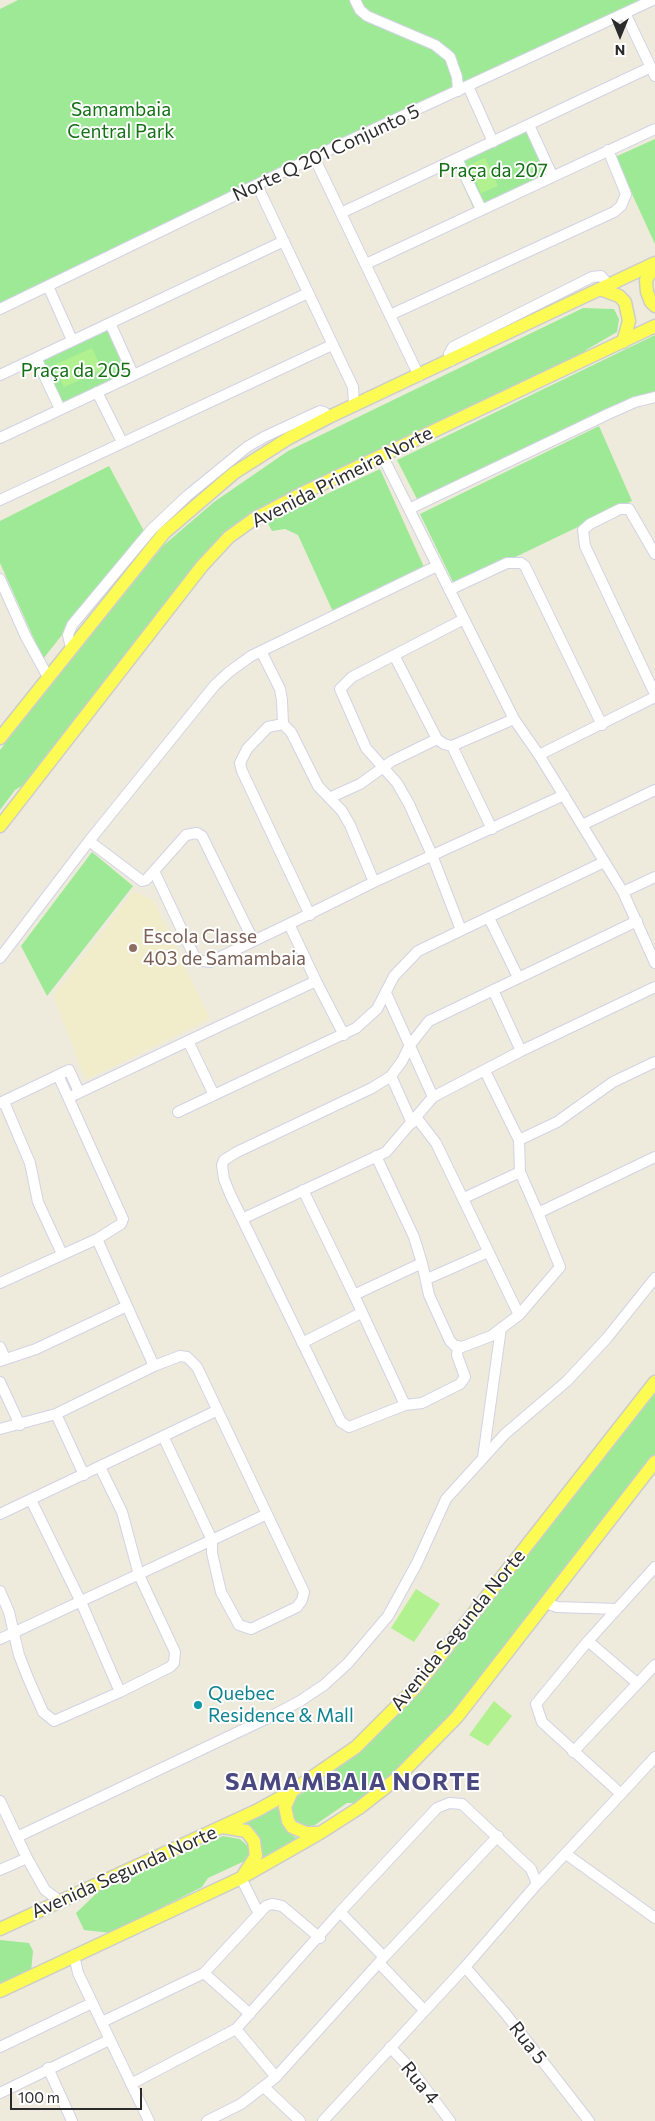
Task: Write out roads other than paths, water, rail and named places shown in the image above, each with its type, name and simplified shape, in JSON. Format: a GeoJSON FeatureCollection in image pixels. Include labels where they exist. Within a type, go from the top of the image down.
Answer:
{"type":"FeatureCollection","features":[{"type":"Feature","properties":{"kind":"main road"},"geometry":{"type":"LineString","coordinates":[[1,734],[164,533],[190,508],[234,473],[289,438],[329,417],[655,264]]}},
{"type":"Feature","properties":{"kind":"main road"},"geometry":{"type":"LineString","coordinates":[[655,264],[646,280],[647,292],[655,306]]}},
{"type":"Feature","properties":{"kind":"main road"},"geometry":{"type":"LineString","coordinates":[[604,287],[625,302],[629,321],[622,342]]}},
{"type":"Feature","properties":{"kind":"main road","name":"Avenida Primeira Norte"},"geometry":{"type":"LineString","coordinates":[[0,825],[202,566],[230,537],[254,519],[655,326]]}},
{"type":"Feature","properties":{"kind":"main road","name":"Avenida Segunda Norte"},"geometry":{"type":"LineString","coordinates":[[0,1929],[222,1827],[292,1791],[356,1747],[415,1688],[655,1382]]}},
{"type":"Feature","properties":{"kind":"main road"},"geometry":{"type":"LineString","coordinates":[[0,1990],[241,1878],[320,1833],[359,1808],[388,1786],[427,1749],[457,1716],[655,1462]]}},
{"type":"Feature","properties":{"kind":"main road"},"geometry":{"type":"LineString","coordinates":[[292,1791],[285,1807],[288,1821],[292,1827],[306,1833],[320,1833]]}},
{"type":"Feature","properties":{"kind":"main road"},"geometry":{"type":"LineString","coordinates":[[222,1827],[246,1831],[256,1844],[256,1856],[241,1878]]}},
{"type":"Feature","properties":{"kind":"street"},"geometry":{"type":"LineString","coordinates":[[355,0],[360,10],[367,16],[435,45],[450,57],[463,89],[493,142]]}},
{"type":"Feature","properties":{"kind":"street","name":"Norte Q 201 Conjunto 5"},"geometry":{"type":"LineString","coordinates":[[0,309],[314,157],[653,0]]}},
{"type":"Feature","properties":{"kind":"street"},"geometry":{"type":"LineString","coordinates":[[342,213],[529,125],[653,72],[625,13]]}},
{"type":"Feature","properties":{"kind":"street"},"geometry":{"type":"LineString","coordinates":[[529,125],[552,175]]}},
{"type":"Feature","properties":{"kind":"street"},"geometry":{"type":"LineString","coordinates":[[366,264],[552,175],[655,129]]}},
{"type":"Feature","properties":{"kind":"street"},"geometry":{"type":"LineString","coordinates":[[390,315],[614,212],[621,206],[626,194],[608,150]]}},
{"type":"Feature","properties":{"kind":"street"},"geometry":{"type":"LineString","coordinates":[[314,157],[418,376]]}},
{"type":"Feature","properties":{"kind":"street"},"geometry":{"type":"LineString","coordinates":[[457,159],[481,209]]}},
{"type":"Feature","properties":{"kind":"street"},"geometry":{"type":"LineString","coordinates":[[257,185],[353,387],[354,406]]}},
{"type":"Feature","properties":{"kind":"street"},"geometry":{"type":"LineString","coordinates":[[0,376],[72,340],[284,241]]}},
{"type":"Feature","properties":{"kind":"street"},"geometry":{"type":"LineString","coordinates":[[48,286],[72,340]]}},
{"type":"Feature","properties":{"kind":"street"},"geometry":{"type":"LineString","coordinates":[[0,438],[133,374],[308,294]]}},
{"type":"Feature","properties":{"kind":"street"},"geometry":{"type":"LineString","coordinates":[[110,323],[133,374]]}},
{"type":"Feature","properties":{"kind":"street"},"geometry":{"type":"LineString","coordinates":[[0,500],[332,345]]}},
{"type":"Feature","properties":{"kind":"street"},"geometry":{"type":"LineString","coordinates":[[36,358],[60,410]]}},
{"type":"Feature","properties":{"kind":"street"},"geometry":{"type":"LineString","coordinates":[[353,387],[370,399]]}},
{"type":"Feature","properties":{"kind":"street"},"geometry":{"type":"LineString","coordinates":[[97,392],[122,442]]}},
{"type":"Feature","properties":{"kind":"street"},"geometry":{"type":"LineString","coordinates":[[409,509],[608,414],[635,402],[655,397]]}},
{"type":"Feature","properties":{"kind":"street"},"geometry":{"type":"LineString","coordinates":[[382,456],[514,719],[540,756],[623,892],[654,956]]}},
{"type":"Feature","properties":{"kind":"street"},"geometry":{"type":"LineString","coordinates":[[540,756],[602,726],[655,695],[585,546],[583,530],[590,524],[620,509],[629,508],[633,511],[655,554]]}},
{"type":"Feature","properties":{"kind":"street"},"geometry":{"type":"LineString","coordinates":[[449,590],[507,564],[521,564],[524,566],[602,726]]}},
{"type":"Feature","properties":{"kind":"street"},"geometry":{"type":"LineString","coordinates":[[0,958],[89,841],[215,685],[239,664],[261,650],[437,566]]}},
{"type":"Feature","properties":{"kind":"street"},"geometry":{"type":"LineString","coordinates":[[0,579],[26,637],[48,677]]}},
{"type":"Feature","properties":{"kind":"street"},"geometry":{"type":"LineString","coordinates":[[461,930],[432,855],[397,783],[366,748],[340,689],[352,677],[464,619]]}},
{"type":"Feature","properties":{"kind":"street"},"geometry":{"type":"LineString","coordinates":[[261,650],[280,689],[283,724],[291,732],[318,786],[342,811],[350,825],[374,882]]}},
{"type":"Feature","properties":{"kind":"street"},"geometry":{"type":"LineString","coordinates":[[394,655],[437,739],[444,744],[452,746],[514,719]]}},
{"type":"Feature","properties":{"kind":"street"},"geometry":{"type":"LineString","coordinates":[[283,724],[268,727],[247,749],[240,763],[242,771],[310,915]]}},
{"type":"Feature","properties":{"kind":"street"},"geometry":{"type":"LineString","coordinates":[[329,798],[360,784],[392,761],[437,739]]}},
{"type":"Feature","properties":{"kind":"street"},"geometry":{"type":"LineString","coordinates":[[452,746],[492,828]]}},
{"type":"Feature","properties":{"kind":"street"},"geometry":{"type":"LineString","coordinates":[[582,825],[655,790]]}},
{"type":"Feature","properties":{"kind":"street"},"geometry":{"type":"LineString","coordinates":[[154,870],[196,960],[210,962],[253,940],[310,915],[374,882],[564,795]]}},
{"type":"Feature","properties":{"kind":"street"},"geometry":{"type":"LineString","coordinates":[[89,841],[138,880],[146,880],[186,835],[197,833],[202,836],[253,940]]}},
{"type":"Feature","properties":{"kind":"street"},"geometry":{"type":"LineString","coordinates":[[178,1112],[344,1035],[366,1019],[386,993],[394,976],[408,959],[418,951],[604,862]]}},
{"type":"Feature","properties":{"kind":"street"},"geometry":{"type":"LineString","coordinates":[[623,892],[655,877]]}},
{"type":"Feature","properties":{"kind":"street"},"geometry":{"type":"LineString","coordinates":[[488,918],[518,977]]}},
{"type":"Feature","properties":{"kind":"street"},"geometry":{"type":"LineString","coordinates":[[458,1346],[457,1355],[465,1378],[460,1384],[422,1403],[405,1405],[349,1427],[344,1425],[242,1219],[224,1179],[222,1165],[224,1160],[304,1119],[372,1088],[391,1076],[402,1062],[410,1045],[429,1021],[637,921]]}},
{"type":"Feature","properties":{"kind":"street"},"geometry":{"type":"LineString","coordinates":[[289,924],[344,1035]]}},
{"type":"Feature","properties":{"kind":"street"},"geometry":{"type":"LineString","coordinates":[[74,1094],[316,981]]}},
{"type":"Feature","properties":{"kind":"street"},"geometry":{"type":"LineString","coordinates":[[242,1219],[386,1152],[395,1144],[433,1097],[521,1051],[655,987]]}},
{"type":"Feature","properties":{"kind":"street"},"geometry":{"type":"LineString","coordinates":[[493,990],[521,1051]]}},
{"type":"Feature","properties":{"kind":"street"},"geometry":{"type":"LineString","coordinates":[[386,993],[433,1097]]}},
{"type":"Feature","properties":{"kind":"street"},"geometry":{"type":"LineString","coordinates":[[188,1041],[214,1095]]}},
{"type":"Feature","properties":{"kind":"street"},"geometry":{"type":"LineString","coordinates":[[519,1140],[557,1122],[613,1082],[655,1062]]}},
{"type":"Feature","properties":{"kind":"street"},"geometry":{"type":"LineString","coordinates":[[376,1156],[414,1237],[427,1279],[429,1295],[444,1332],[450,1341],[458,1346],[471,1345],[491,1336],[519,1314],[560,1267],[520,1172],[519,1140],[485,1071]]}},
{"type":"Feature","properties":{"kind":"street"},"geometry":{"type":"LineString","coordinates":[[0,1270],[2,1281],[97,1239],[121,1224],[122,1213],[74,1094],[58,1075],[2,1102],[30,1163],[38,1202],[62,1254]]}},
{"type":"Feature","properties":{"kind":"street"},"geometry":{"type":"LineString","coordinates":[[391,1076],[414,1120],[436,1143],[519,1314]]}},
{"type":"Feature","properties":{"kind":"street"},"geometry":{"type":"LineString","coordinates":[[538,1214],[655,1157]]}},
{"type":"Feature","properties":{"kind":"street"},"geometry":{"type":"LineString","coordinates":[[464,1198],[520,1172]]}},
{"type":"Feature","properties":{"kind":"street"},"geometry":{"type":"LineString","coordinates":[[303,1190],[405,1405]]}},
{"type":"Feature","properties":{"kind":"street"},"geometry":{"type":"LineString","coordinates":[[97,1239],[154,1366]]}},
{"type":"Feature","properties":{"kind":"street"},"geometry":{"type":"LineString","coordinates":[[427,1279],[488,1252]]}},
{"type":"Feature","properties":{"kind":"street"},"geometry":{"type":"LineString","coordinates":[[354,1295],[422,1262]]}},
{"type":"Feature","properties":{"kind":"street"},"geometry":{"type":"LineString","coordinates":[[17,1837],[272,1716],[300,1701],[324,1684],[359,1652],[388,1616],[406,1584],[446,1499],[527,1414],[567,1381],[607,1338],[655,1278]]}},
{"type":"Feature","properties":{"kind":"street"},"geometry":{"type":"LineString","coordinates":[[0,1347],[3,1360],[36,1349],[127,1306]]}},
{"type":"Feature","properties":{"kind":"street"},"geometry":{"type":"LineString","coordinates":[[302,1343],[361,1313]]}},
{"type":"Feature","properties":{"kind":"street"},"geometry":{"type":"LineString","coordinates":[[483,1458],[501,1328]]}},
{"type":"Feature","properties":{"kind":"street"},"geometry":{"type":"LineString","coordinates":[[0,1429],[56,1414],[154,1366],[180,1356],[187,1357],[197,1368],[304,1592],[300,1604],[251,1629],[239,1625],[221,1592],[212,1553],[212,1540],[163,1436]]}},
{"type":"Feature","properties":{"kind":"street"},"geometry":{"type":"LineString","coordinates":[[0,1382],[20,1425]]}},
{"type":"Feature","properties":{"kind":"street"},"geometry":{"type":"LineString","coordinates":[[0,1514],[216,1411]]}},
{"type":"Feature","properties":{"kind":"street"},"geometry":{"type":"LineString","coordinates":[[56,1414],[84,1475]]}},
{"type":"Feature","properties":{"kind":"street"},"geometry":{"type":"LineString","coordinates":[[0,1591],[9,1612],[19,1655],[43,1712],[49,1719],[54,1721],[61,1720],[170,1667],[175,1657],[139,1575],[122,1512],[100,1467]]}},
{"type":"Feature","properties":{"kind":"street"},"geometry":{"type":"LineString","coordinates":[[31,1500],[81,1602],[120,1692]]}},
{"type":"Feature","properties":{"kind":"street"},"geometry":{"type":"LineString","coordinates":[[0,1639],[267,1514]]}},
{"type":"Feature","properties":{"kind":"street"},"geometry":{"type":"LineString","coordinates":[[620,1794],[542,1722],[536,1704],[588,1640],[653,1574]]}},
{"type":"Feature","properties":{"kind":"street"},"geometry":{"type":"LineString","coordinates":[[546,1603],[557,1607],[617,1609]]}},
{"type":"Feature","properties":{"kind":"street"},"geometry":{"type":"LineString","coordinates":[[588,1640],[637,1684]]}},
{"type":"Feature","properties":{"kind":"street"},"geometry":{"type":"LineString","coordinates":[[573,1752],[655,1665]]}},
{"type":"Feature","properties":{"kind":"street"},"geometry":{"type":"LineString","coordinates":[[323,2121],[465,1967],[537,1884],[655,1757]]}},
{"type":"Feature","properties":{"kind":"street"},"geometry":{"type":"LineString","coordinates":[[0,1801],[27,1858],[45,1890],[60,1901]]}},
{"type":"Feature","properties":{"kind":"street"},"geometry":{"type":"LineString","coordinates":[[131,2084],[236,2029],[320,1938],[340,1912],[444,1804],[462,1804],[531,1868],[537,1884]]}},
{"type":"Feature","properties":{"kind":"street"},"geometry":{"type":"LineString","coordinates":[[207,2121],[242,2104],[265,2088],[381,1960],[498,1836]]}},
{"type":"Feature","properties":{"kind":"street"},"geometry":{"type":"LineString","coordinates":[[566,1854],[655,1918]]}},
{"type":"Feature","properties":{"kind":"street"},"geometry":{"type":"LineString","coordinates":[[0,1870],[27,1858]]}},
{"type":"Feature","properties":{"kind":"street"},"geometry":{"type":"LineString","coordinates":[[241,1878],[259,1914]]}},
{"type":"Feature","properties":{"kind":"street"},"geometry":{"type":"LineString","coordinates":[[45,1890],[46,1908]]}},
{"type":"Feature","properties":{"kind":"street"},"geometry":{"type":"LineString","coordinates":[[102,2022],[204,1973],[266,1906],[272,1904],[282,1906],[320,1938]]}},
{"type":"Feature","properties":{"kind":"street"},"geometry":{"type":"LineString","coordinates":[[340,1912],[424,2010]]}},
{"type":"Feature","properties":{"kind":"street"},"geometry":{"type":"LineString","coordinates":[[74,1955],[78,1973],[149,2121]]}},
{"type":"Feature","properties":{"kind":"street"},"geometry":{"type":"LineString","coordinates":[[62,1961],[78,1973]]}},
{"type":"Feature","properties":{"kind":"street","name":"Rua 5"},"geometry":{"type":"LineString","coordinates":[[465,1967],[505,2013],[589,2121]]}},
{"type":"Feature","properties":{"kind":"street"},"geometry":{"type":"LineString","coordinates":[[204,1973],[250,2014]]}},
{"type":"Feature","properties":{"kind":"street"},"geometry":{"type":"LineString","coordinates":[[0,2047],[92,2003]]}},
{"type":"Feature","properties":{"kind":"street"},"geometry":{"type":"LineString","coordinates":[[236,2029],[276,2077]]}},
{"type":"Feature","properties":{"kind":"street"},"geometry":{"type":"LineString","coordinates":[[0,2093],[109,2040]]}},
{"type":"Feature","properties":{"kind":"street","name":"Rua 4"},"geometry":{"type":"LineString","coordinates":[[390,2047],[410,2068],[450,2121]]}},
{"type":"Feature","properties":{"kind":"street"},"geometry":{"type":"LineString","coordinates":[[48,2068],[72,2121]]}},
{"type":"Feature","properties":{"kind":"street"},"geometry":{"type":"LineString","coordinates":[[265,2088],[300,2121]]}},
{"type":"Feature","properties":{"kind":"place","name":"Escola Classe 403 de Samambaia"},"geometry":{"type":"Point","coordinates":[133,948]}},
{"type":"Feature","properties":{"kind":"place","name":"Quebec Residence & Mall"},"geometry":{"type":"Point","coordinates":[198,1705]}},
{"type":"Feature","properties":{"kind":"district","name":"SAMAMBAIA NORTE"},"geometry":{"type":"Point","coordinates":[353,1782]}},
{"type":"Feature","properties":{"kind":"park label","name":"Samambaia Central Park"},"geometry":{"type":"Point","coordinates":[121,121]}},
{"type":"Feature","properties":{"kind":"park label","name":"Praça da 207"},"geometry":{"type":"Point","coordinates":[493,171]}},
{"type":"Feature","properties":{"kind":"park label","name":"Praça da 205"},"geometry":{"type":"Point","coordinates":[76,371]}}]}
